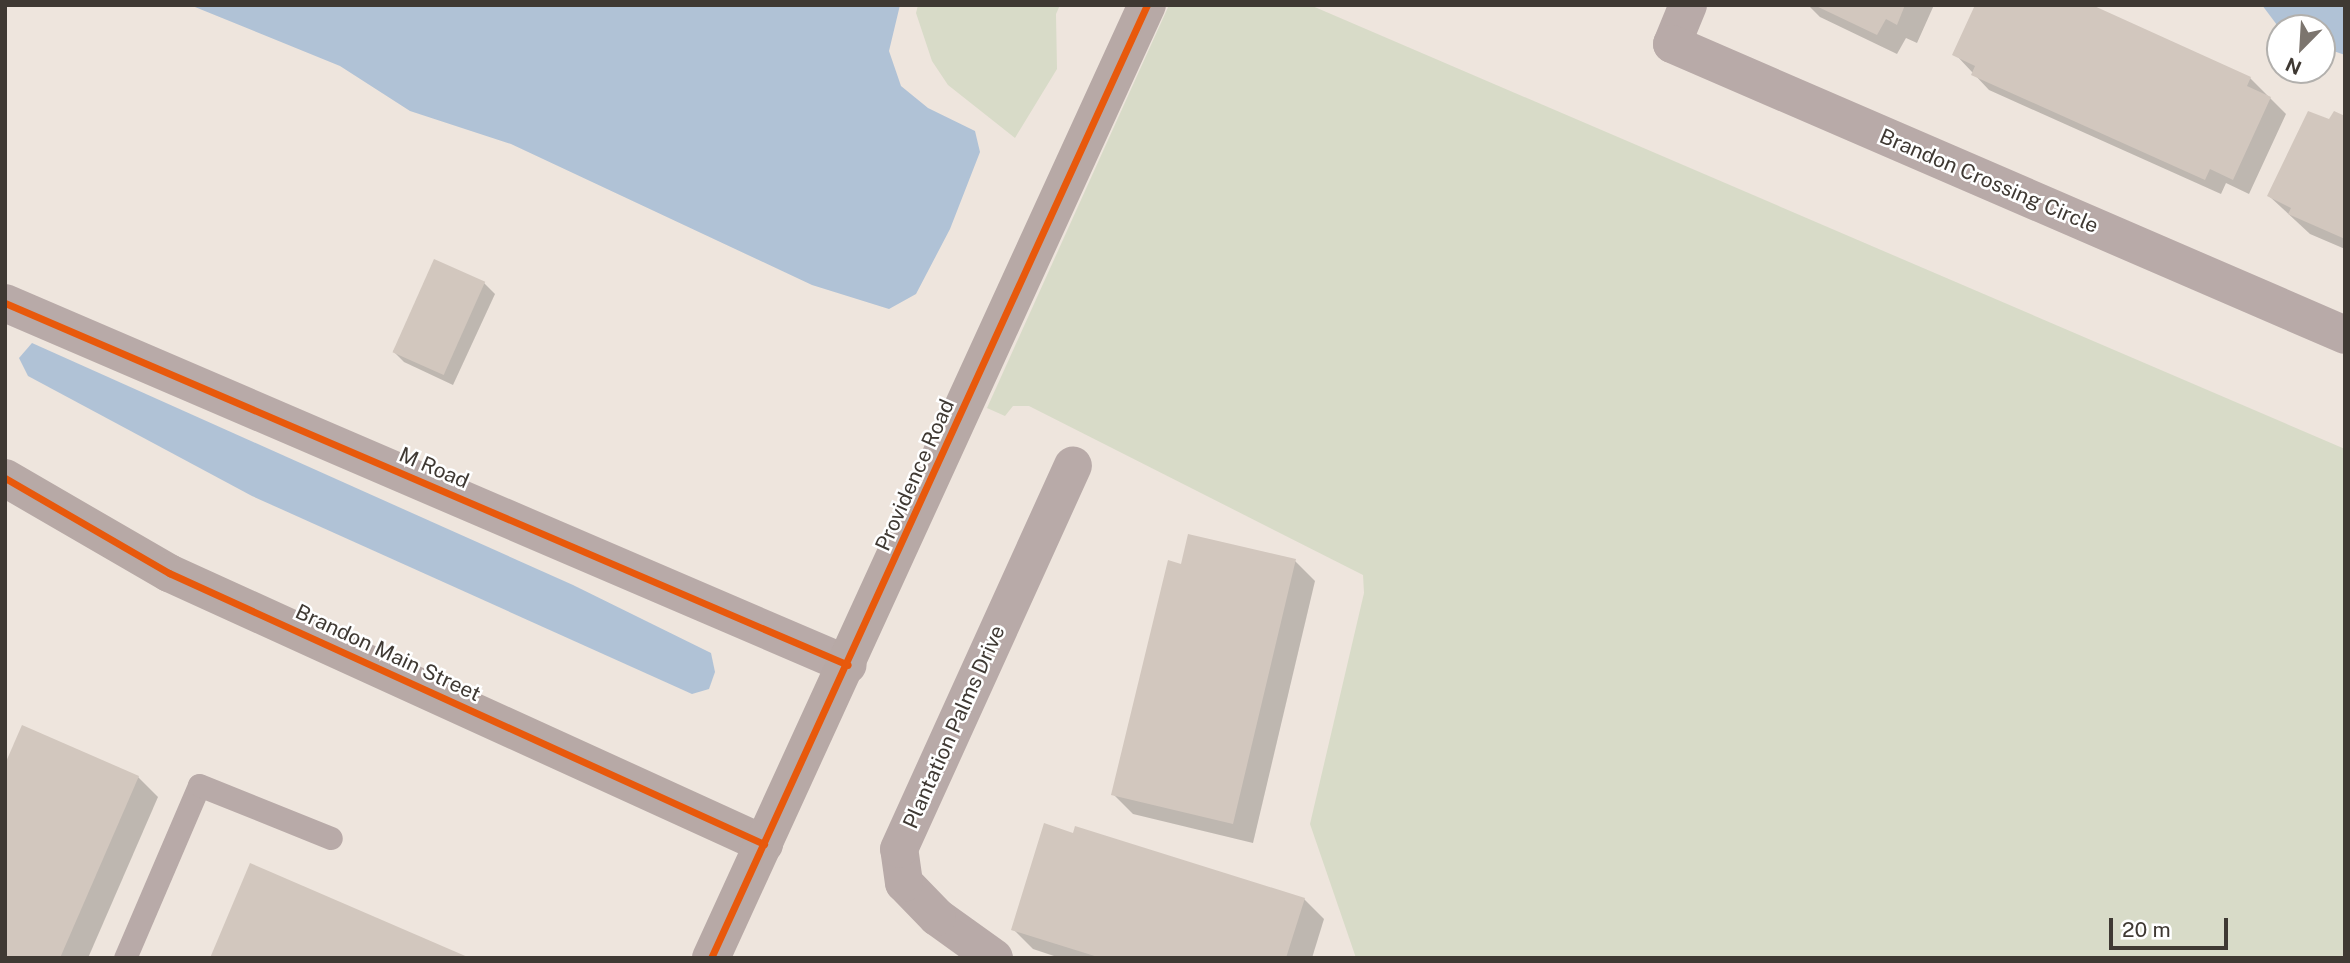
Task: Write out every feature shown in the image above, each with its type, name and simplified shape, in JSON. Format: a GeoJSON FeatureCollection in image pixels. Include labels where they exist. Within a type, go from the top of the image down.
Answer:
{"type":"FeatureCollection","features":[{"type":"Feature","properties":{"kind":"street","name":"Providence Road"},"geometry":{"type":"LineString","coordinates":[[711,958],[848,666],[1147,5]]}},
{"type":"Feature","properties":{"kind":"street","name":"Brandon Crossing Circle"},"geometry":{"type":"LineString","coordinates":[[1688,5],[1672,44],[2345,335]]}},
{"type":"Feature","properties":{"kind":"street","name":"M Road"},"geometry":{"type":"LineString","coordinates":[[5,303],[848,666]]}},
{"type":"Feature","properties":{"kind":"street","name":"Plantation Palms Drive"},"geometry":{"type":"LineString","coordinates":[[994,958],[937,917],[904,883],[898,849],[1073,466]]}},
{"type":"Feature","properties":{"kind":"street","name":"Brandon Main Street"},"geometry":{"type":"LineString","coordinates":[[5,478],[169,573],[764,844]]}},
{"type":"Feature","properties":{"kind":"lane"},"geometry":{"type":"LineString","coordinates":[[125,958],[199,785],[331,838]]}},
{"type":"Feature","properties":{"kind":"green space"},"geometry":{"type":"Polygon","coordinates":[[[918,5],[1060,5],[1056,14],[1057,69],[1015,138],[948,85],[932,61],[916,13],[918,5]]]}},
{"type":"Feature","properties":{"kind":"green space"},"geometry":{"type":"Polygon","coordinates":[[[1169,5],[1310,5],[2345,449],[2345,958],[1356,958],[1310,824],[1364,593],[1363,575],[1029,406],[1013,406],[1005,416],[987,408],[1169,5]]]}},
{"type":"Feature","properties":{"kind":"water"},"geometry":{"type":"Polygon","coordinates":[[[190,5],[900,5],[889,51],[901,86],[928,108],[975,131],[980,152],[950,229],[916,294],[889,309],[812,285],[511,144],[410,111],[340,66],[190,5]]]}},
{"type":"Feature","properties":{"kind":"water"},"geometry":{"type":"Polygon","coordinates":[[[2262,5],[2345,5],[2345,55],[2336,52],[2336,14],[2269,14],[2262,5]]]}},
{"type":"Feature","properties":{"kind":"water"},"geometry":{"type":"Polygon","coordinates":[[[32,343],[573,585],[711,653],[715,672],[709,689],[692,694],[252,496],[28,376],[19,358],[32,343]]]}},
{"type":"Feature","properties":{"kind":"building"},"geometry":{"type":"Polygon","coordinates":[[[1814,5],[1905,5],[1897,25],[1886,19],[1877,35],[1814,5]]]}},
{"type":"Feature","properties":{"kind":"building"},"geometry":{"type":"Polygon","coordinates":[[[1975,5],[2092,5],[2251,77],[2247,86],[2271,97],[2233,180],[2210,169],[2205,180],[1971,75],[1975,66],[1952,55],[1975,5]]]}},
{"type":"Feature","properties":{"kind":"building"},"geometry":{"type":"Polygon","coordinates":[[[2308,111],[2329,119],[2334,111],[2345,116],[2345,239],[2288,214],[2291,208],[2267,196],[2308,111]]]}},
{"type":"Feature","properties":{"kind":"building"},"geometry":{"type":"Polygon","coordinates":[[[434,259],[485,282],[444,375],[393,352],[434,259]]]}},
{"type":"Feature","properties":{"kind":"building"},"geometry":{"type":"Polygon","coordinates":[[[1188,534],[1296,559],[1233,824],[1111,795],[1168,560],[1181,564],[1188,534]]]}},
{"type":"Feature","properties":{"kind":"building"},"geometry":{"type":"Polygon","coordinates":[[[22,725],[139,776],[60,958],[5,958],[5,764],[22,725]]]}},
{"type":"Feature","properties":{"kind":"building"},"geometry":{"type":"Polygon","coordinates":[[[1044,823],[1073,833],[1075,826],[1305,898],[1286,958],[1101,958],[1011,930],[1044,823]]]}},
{"type":"Feature","properties":{"kind":"building"},"geometry":{"type":"Polygon","coordinates":[[[250,863],[470,958],[210,958],[250,863]]]}},
{"type":"Feature","properties":{"kind":"cycle path"},"geometry":{"type":"LineString","coordinates":[[711,958],[1147,5]]}},
{"type":"Feature","properties":{"kind":"cycle path"},"geometry":{"type":"LineString","coordinates":[[5,303],[848,665]]}},
{"type":"Feature","properties":{"kind":"cycle path"},"geometry":{"type":"LineString","coordinates":[[5,478],[169,573],[764,844]]}}]}
